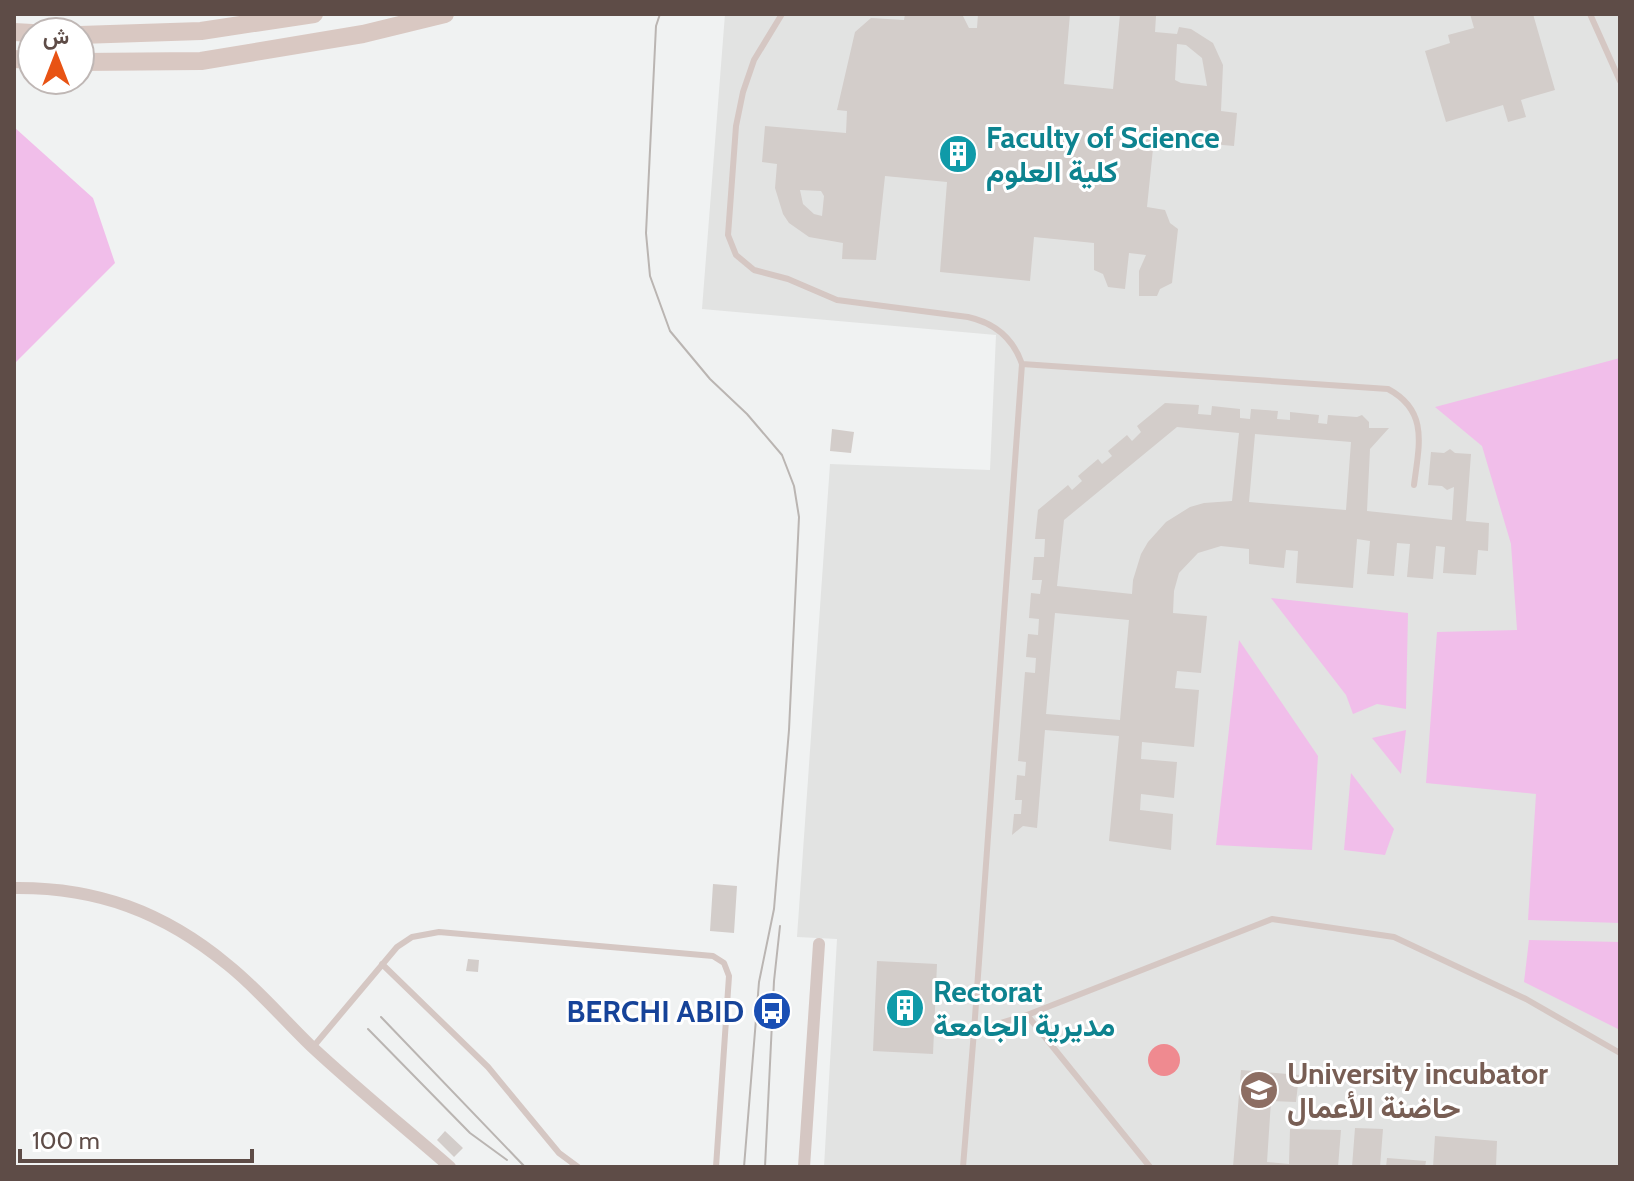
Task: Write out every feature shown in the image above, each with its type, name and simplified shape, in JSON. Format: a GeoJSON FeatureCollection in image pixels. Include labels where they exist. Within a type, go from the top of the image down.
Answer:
{"type":"FeatureCollection","features":[{"type":"Feature","properties":{"kind":"main road"},"geometry":{"type":"LineString","coordinates":[[96,34],[201,31],[314,14]]}},
{"type":"Feature","properties":{"kind":"main road"},"geometry":{"type":"LineString","coordinates":[[96,62],[232,57],[363,34],[445,14]]}},
{"type":"Feature","properties":{"kind":"street"},"geometry":{"type":"LineString","coordinates":[[14,888],[48,888],[98,896],[146,912],[190,936],[230,966],[313,1047],[450,1167]]}},
{"type":"Feature","properties":{"kind":"street"},"geometry":{"type":"LineString","coordinates":[[804,1167],[819,944]]}},
{"type":"Feature","properties":{"kind":"lane"},"geometry":{"type":"LineString","coordinates":[[782,14],[754,60],[736,126],[728,235],[736,255],[754,270],[788,279],[837,300],[968,317],[989,323],[1006,336],[1022,364],[963,1167]]}},
{"type":"Feature","properties":{"kind":"lane"},"geometry":{"type":"LineString","coordinates":[[1590,14],[1620,81]]}},
{"type":"Feature","properties":{"kind":"lane"},"geometry":{"type":"LineString","coordinates":[[1022,364],[1388,389],[1403,397],[1414,410],[1418,425],[1414,485]]}},
{"type":"Feature","properties":{"kind":"lane"},"geometry":{"type":"LineString","coordinates":[[974,1031],[1027,1015],[1272,919],[1394,937],[1526,999],[1620,1053]]}},
{"type":"Feature","properties":{"kind":"lane"},"geometry":{"type":"LineString","coordinates":[[313,1047],[397,947],[412,937],[439,932],[719,959],[729,976],[716,1167]]}},
{"type":"Feature","properties":{"kind":"lane"},"geometry":{"type":"LineString","coordinates":[[382,964],[488,1067],[559,1153],[578,1167]]}},
{"type":"Feature","properties":{"kind":"lane"},"geometry":{"type":"LineString","coordinates":[[1027,1015],[1150,1167]]}},
{"type":"Feature","properties":{"kind":"shaded area"},"geometry":{"type":"Polygon","coordinates":[[[725,14],[1620,14],[1620,1167],[824,1167],[837,939],[797,937],[830,464],[990,470],[996,335],[702,309],[725,14]]]}},
{"type":"Feature","properties":{"kind":"shaded area"},"geometry":{"type":"Polygon","coordinates":[[[14,127],[93,198],[115,263],[14,364],[14,127]]]}},
{"type":"Feature","properties":{"kind":"shaded area"},"geometry":{"type":"Polygon","coordinates":[[[1620,358],[1620,923],[1528,920],[1536,794],[1426,783],[1437,632],[1517,630],[1511,544],[1482,446],[1435,407],[1620,358]]]}},
{"type":"Feature","properties":{"kind":"shaded area"},"geometry":{"type":"Polygon","coordinates":[[[1271,598],[1408,613],[1406,709],[1377,704],[1353,714],[1346,695],[1271,598]]]}},
{"type":"Feature","properties":{"kind":"shaded area"},"geometry":{"type":"Polygon","coordinates":[[[1239,640],[1318,756],[1312,850],[1216,845],[1239,640]]]}},
{"type":"Feature","properties":{"kind":"shaded area"},"geometry":{"type":"Polygon","coordinates":[[[1406,730],[1401,774],[1372,738],[1406,730]]]}},
{"type":"Feature","properties":{"kind":"shaded area"},"geometry":{"type":"Polygon","coordinates":[[[1351,773],[1394,829],[1385,855],[1344,850],[1351,773]]]}},
{"type":"Feature","properties":{"kind":"shaded area"},"geometry":{"type":"Polygon","coordinates":[[[1529,940],[1620,942],[1620,1030],[1524,982],[1529,940]]]}},
{"type":"Feature","properties":{"kind":"shaded area"},"geometry":{"type":"Polygon","coordinates":[[[1164,1044],[1175,1049],[1180,1060],[1175,1071],[1164,1076],[1153,1071],[1148,1060],[1153,1049],[1164,1044]]]}},
{"type":"Feature","properties":{"kind":"building","name":"Faculty of Science كلية العلوم"},"geometry":{"type":"Polygon","coordinates":[[[905,14],[962,14],[969,28],[977,28],[978,14],[1070,14],[1064,84],[1113,89],[1120,14],[1156,16],[1155,32],[1177,34],[1179,27],[1191,29],[1213,43],[1223,65],[1221,111],[1237,113],[1234,146],[1154,139],[1147,207],[1165,210],[1170,223],[1178,229],[1172,283],[1160,289],[1157,296],[1139,296],[1139,271],[1146,255],[1129,253],[1125,289],[1108,287],[1103,274],[1094,270],[1094,243],[1034,237],[1030,281],[940,272],[947,182],[885,176],[876,260],[842,259],[843,243],[809,237],[789,223],[775,188],[777,164],[762,162],[765,126],[846,133],[847,111],[837,110],[855,32],[871,18],[904,20],[905,14]],[[1177,44],[1175,80],[1207,86],[1202,58],[1186,45],[1177,44]],[[800,190],[803,204],[814,214],[822,216],[824,196],[821,191],[800,190]]]}},
{"type":"Feature","properties":{"kind":"building"},"geometry":{"type":"Polygon","coordinates":[[[1470,14],[1533,14],[1555,90],[1521,100],[1526,117],[1508,122],[1503,105],[1446,122],[1425,51],[1450,43],[1448,35],[1474,28],[1470,14]]]}},
{"type":"Feature","properties":{"kind":"building"},"geometry":{"type":"Polygon","coordinates":[[[1165,403],[1199,405],[1198,414],[1211,415],[1212,406],[1240,409],[1240,418],[1250,419],[1251,409],[1278,411],[1277,419],[1290,420],[1290,412],[1319,415],[1318,423],[1327,424],[1328,415],[1362,415],[1369,422],[1369,428],[1389,428],[1370,449],[1367,511],[1452,520],[1454,487],[1447,490],[1442,486],[1428,485],[1431,452],[1444,453],[1450,449],[1455,453],[1471,454],[1466,521],[1489,523],[1488,551],[1478,550],[1476,575],[1443,573],[1445,547],[1436,546],[1433,579],[1407,577],[1410,544],[1397,543],[1394,576],[1367,574],[1370,541],[1357,539],[1353,588],[1296,583],[1298,551],[1286,550],[1284,568],[1249,564],[1249,549],[1221,546],[1198,553],[1179,573],[1173,613],[1207,616],[1201,673],[1177,671],[1175,688],[1199,690],[1194,747],[1142,742],[1141,759],[1177,762],[1174,798],[1141,794],[1140,810],[1173,814],[1171,850],[1109,841],[1119,736],[1045,730],[1037,828],[1023,826],[1012,835],[1014,814],[1021,814],[1022,800],[1015,800],[1017,775],[1025,776],[1026,762],[1018,761],[1025,672],[1035,673],[1036,658],[1026,657],[1028,634],[1038,635],[1039,619],[1029,618],[1031,593],[1040,594],[1042,580],[1032,580],[1034,557],[1044,557],[1045,539],[1035,539],[1038,510],[1068,485],[1072,490],[1082,481],[1078,476],[1098,459],[1102,464],[1112,456],[1108,451],[1127,435],[1132,441],[1141,432],[1137,426],[1165,403]],[[1177,427],[1064,520],[1057,586],[1132,594],[1141,554],[1166,522],[1190,507],[1232,501],[1239,433],[1177,427]],[[1255,434],[1249,502],[1346,510],[1351,442],[1255,434]],[[1055,613],[1046,714],[1120,720],[1129,620],[1055,613]]]}},
{"type":"Feature","properties":{"kind":"building"},"geometry":{"type":"Polygon","coordinates":[[[832,429],[854,432],[851,453],[830,451],[832,429]]]}},
{"type":"Feature","properties":{"kind":"building"},"geometry":{"type":"Polygon","coordinates":[[[713,884],[737,886],[734,933],[710,931],[713,884]]]}},
{"type":"Feature","properties":{"kind":"building"},"geometry":{"type":"Polygon","coordinates":[[[468,959],[479,960],[478,972],[466,971],[468,959]]]}},
{"type":"Feature","properties":{"kind":"building","name":"Rectorat مديرية الجامعة"},"geometry":{"type":"Polygon","coordinates":[[[877,961],[937,964],[933,1054],[873,1051],[877,961]]]}},
{"type":"Feature","properties":{"kind":"building"},"geometry":{"type":"Polygon","coordinates":[[[1241,1070],[1299,1075],[1296,1102],[1271,1101],[1267,1162],[1289,1164],[1290,1129],[1341,1130],[1338,1167],[1233,1167],[1241,1070]]]}},
{"type":"Feature","properties":{"kind":"building"},"geometry":{"type":"Polygon","coordinates":[[[1355,1128],[1383,1129],[1380,1167],[1352,1167],[1355,1128]]]}},
{"type":"Feature","properties":{"kind":"building"},"geometry":{"type":"Polygon","coordinates":[[[445,1131],[463,1148],[454,1157],[437,1140],[445,1131]]]}},
{"type":"Feature","properties":{"kind":"building"},"geometry":{"type":"Polygon","coordinates":[[[1435,1136],[1497,1141],[1496,1167],[1433,1167],[1435,1136]]]}},
{"type":"Feature","properties":{"kind":"building"},"geometry":{"type":"Polygon","coordinates":[[[1387,1158],[1426,1161],[1425,1167],[1386,1167],[1387,1158]]]}},
{"type":"Feature","properties":{"kind":"tram line"},"geometry":{"type":"LineString","coordinates":[[660,14],[656,26],[646,233],[650,276],[670,331],[710,379],[747,414],[782,455],[794,486],[799,517],[789,730],[774,909],[759,982],[744,1167]]}},
{"type":"Feature","properties":{"kind":"tram line"},"geometry":{"type":"LineString","coordinates":[[765,1167],[774,981],[780,926]]}},
{"type":"Feature","properties":{"kind":"tram line"},"geometry":{"type":"LineString","coordinates":[[381,1017],[525,1167]]}},
{"type":"Feature","properties":{"kind":"tram line"},"geometry":{"type":"LineString","coordinates":[[368,1029],[470,1133],[507,1160]]}},
{"type":"Feature","properties":{"kind":"place","name":"Faculty of Science كلية العلوم"},"geometry":{"type":"Point","coordinates":[958,154]}},
{"type":"Feature","properties":{"kind":"place","name":"Rectorat مديرية الجامعة"},"geometry":{"type":"Point","coordinates":[905,1008]}},
{"type":"Feature","properties":{"kind":"place","name":"BERCHI ABID"},"geometry":{"type":"Point","coordinates":[772,1011]}},
{"type":"Feature","properties":{"kind":"place","name":"University incubator حاضنة الأعمال"},"geometry":{"type":"Point","coordinates":[1259,1090]}}]}
